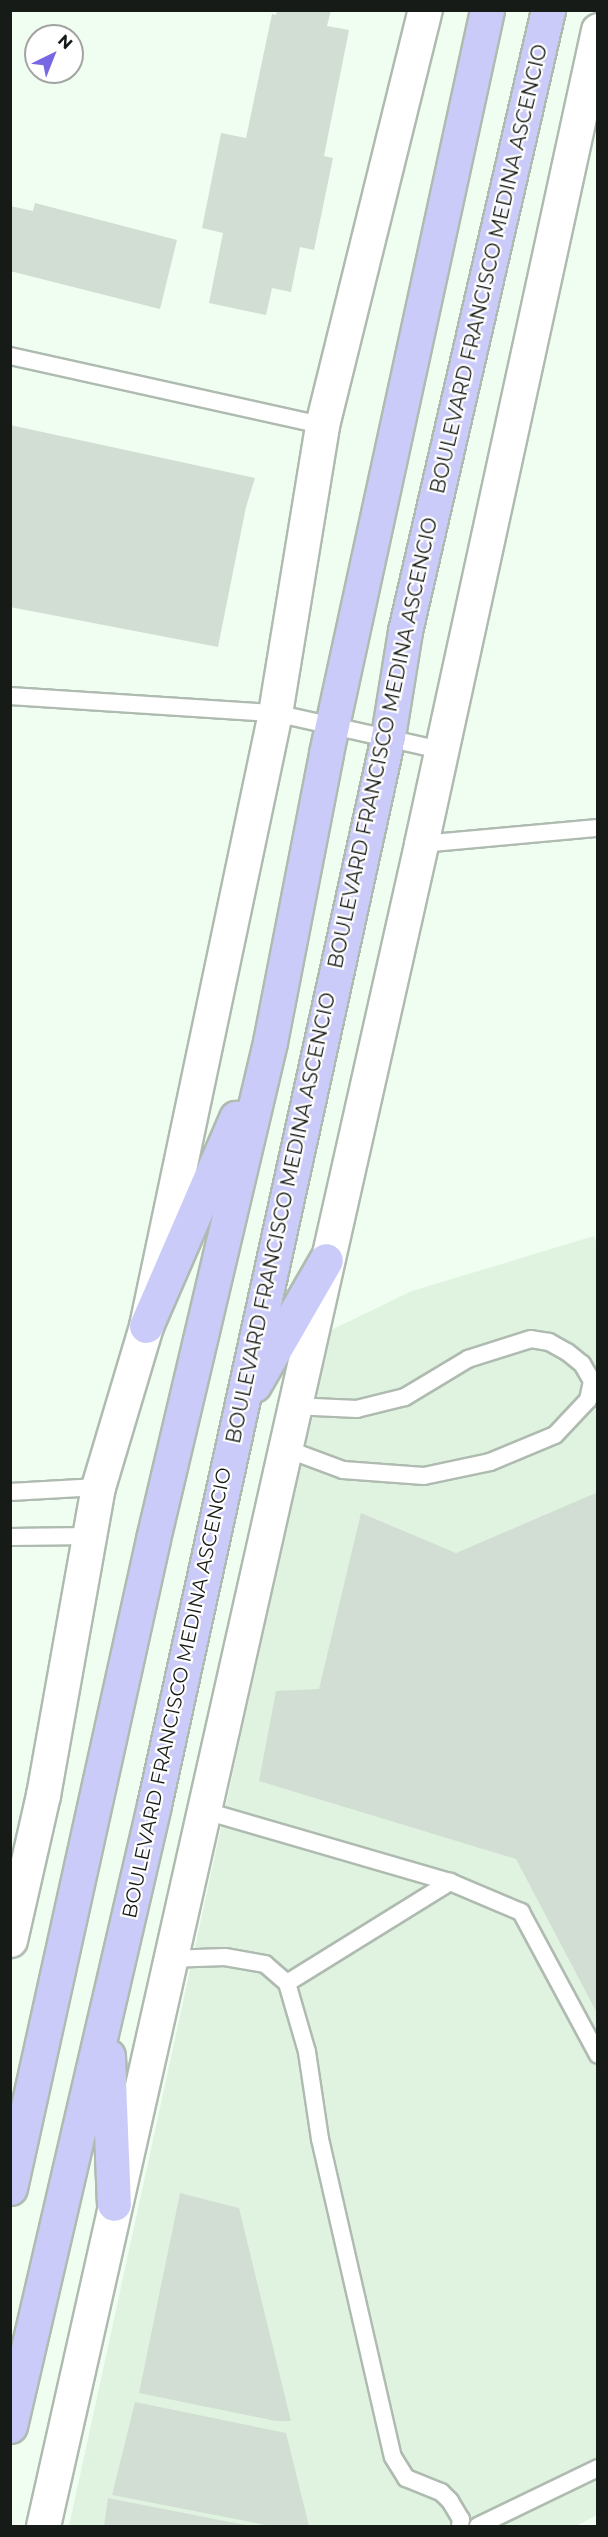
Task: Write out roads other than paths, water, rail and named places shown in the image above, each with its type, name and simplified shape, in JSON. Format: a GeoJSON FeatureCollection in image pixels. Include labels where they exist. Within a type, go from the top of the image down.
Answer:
{"type":"FeatureCollection","features":[{"type":"Feature","properties":{"kind":"highway"},"geometry":{"type":"LineString","coordinates":[[10,2188],[153,1539],[270,1042],[333,724],[487,10]]}},
{"type":"Feature","properties":{"kind":"highway","name":"BOULEVARD FRANCISCO MEDINA ASCENCIO"},"geometry":{"type":"LineString","coordinates":[[10,2426],[106,2015],[388,736],[405,631],[549,10]]}},
{"type":"Feature","properties":{"kind":"highway"},"geometry":{"type":"LineString","coordinates":[[146,1326],[270,1042]]}},
{"type":"Feature","properties":{"kind":"highway"},"geometry":{"type":"LineString","coordinates":[[238,1413],[326,1260]]}},
{"type":"Feature","properties":{"kind":"highway"},"geometry":{"type":"LineString","coordinates":[[106,2015],[114,2204]]}},
{"type":"Feature","properties":{"kind":"main road"},"geometry":{"type":"LineString","coordinates":[[10,1940],[43,1795],[98,1487],[146,1326],[275,714],[322,425],[424,10]]}},
{"type":"Feature","properties":{"kind":"main road"},"geometry":{"type":"LineString","coordinates":[[43,2526],[168,1959],[421,844],[597,30]]}},
{"type":"Feature","properties":{"kind":"lane"},"geometry":{"type":"LineString","coordinates":[[10,356],[322,425]]}},
{"type":"Feature","properties":{"kind":"lane"},"geometry":{"type":"LineString","coordinates":[[10,696],[275,714],[388,736],[440,750]]}},
{"type":"Feature","properties":{"kind":"lane"},"geometry":{"type":"LineString","coordinates":[[421,844],[597,828]]}},
{"type":"Feature","properties":{"kind":"lane"},"geometry":{"type":"LineString","coordinates":[[284,1448],[343,1470],[412,1475],[490,1462],[555,1435],[588,1400],[592,1381],[582,1364],[567,1352],[549,1342],[531,1339],[468,1359],[405,1397],[357,1409],[293,1406]]}},
{"type":"Feature","properties":{"kind":"lane"},"geometry":{"type":"LineString","coordinates":[[10,1492],[98,1487]]}},
{"type":"Feature","properties":{"kind":"lane"},"geometry":{"type":"LineString","coordinates":[[10,1537],[90,1536]]}},
{"type":"Feature","properties":{"kind":"lane"},"geometry":{"type":"LineString","coordinates":[[202,1810],[450,1882],[521,1912],[597,2055]]}},
{"type":"Feature","properties":{"kind":"lane"},"geometry":{"type":"LineString","coordinates":[[286,1983],[450,1882]]}},
{"type":"Feature","properties":{"kind":"lane"},"geometry":{"type":"LineString","coordinates":[[168,1959],[225,1957],[266,1964],[286,1983],[307,2052],[320,2139],[393,2457],[406,2478],[441,2492],[450,2500],[461,2519],[460,2526]]}},
{"type":"Feature","properties":{"kind":"lane"},"geometry":{"type":"LineString","coordinates":[[478,2526],[597,2468]]}}]}
